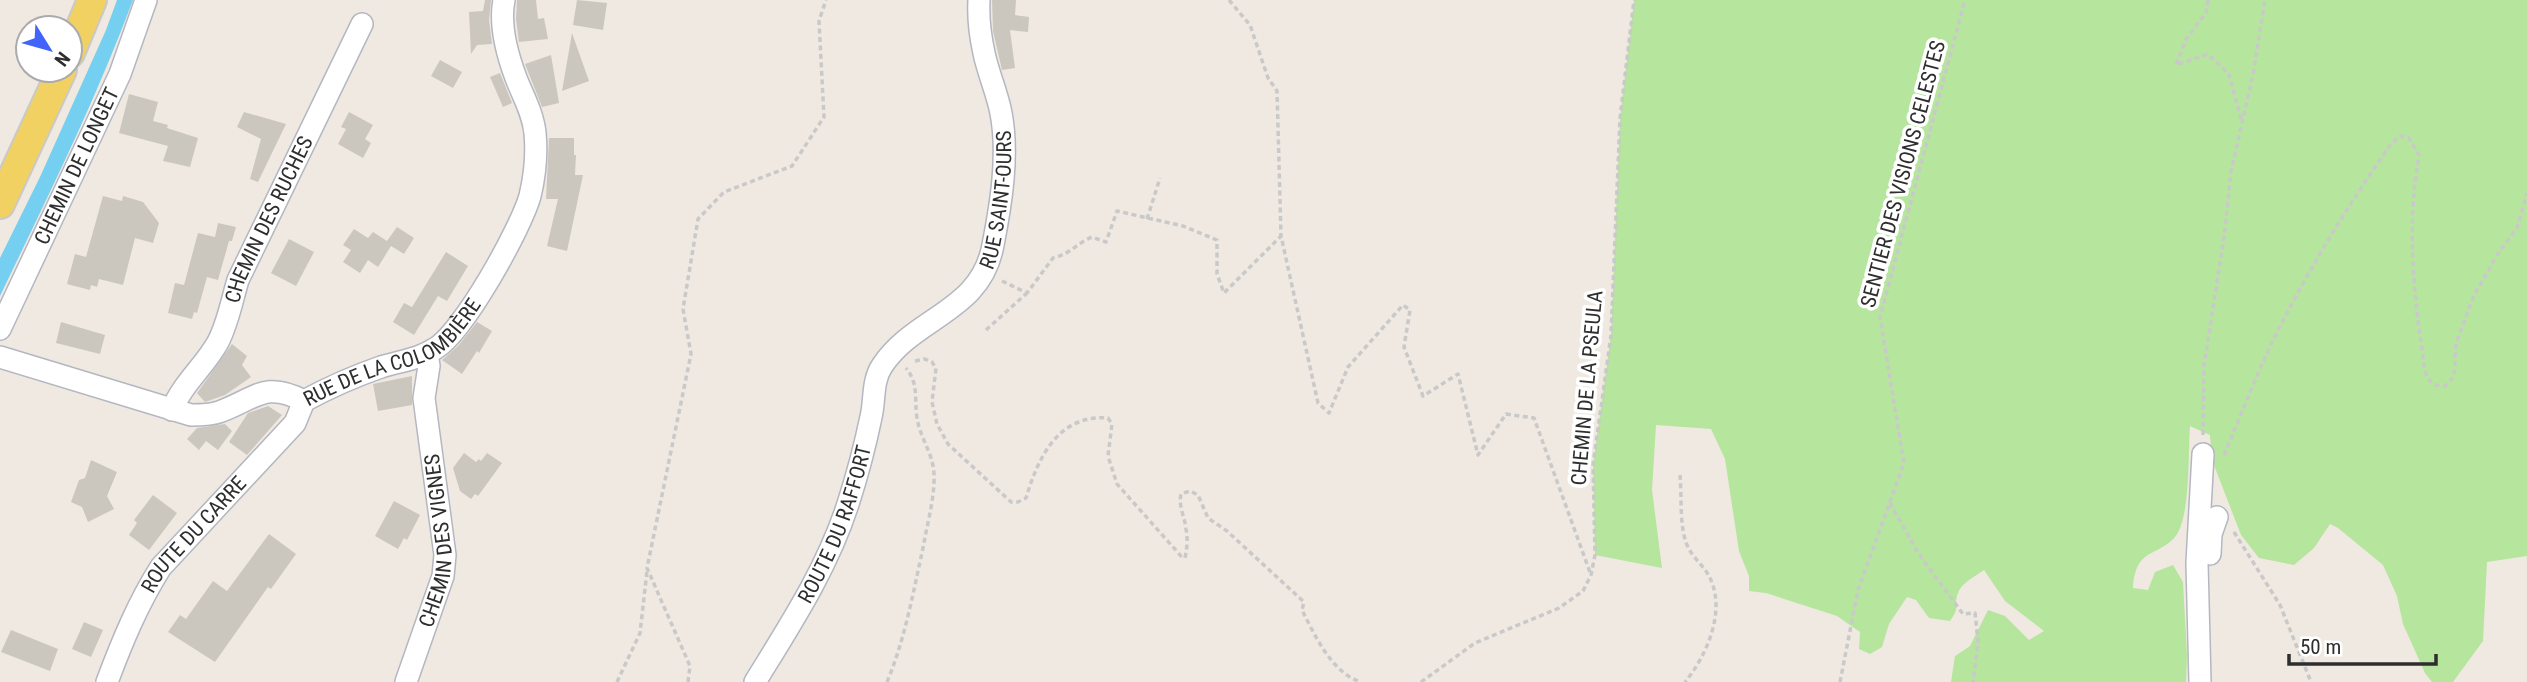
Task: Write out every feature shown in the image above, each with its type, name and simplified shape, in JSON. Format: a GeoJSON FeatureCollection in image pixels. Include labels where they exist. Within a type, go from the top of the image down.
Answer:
{"type":"FeatureCollection","features":[{"type":"Feature","properties":{"kind":"main road"},"geometry":{"type":"LineString","coordinates":[[84,19],[92,0]]}},
{"type":"Feature","properties":{"kind":"main road"},"geometry":{"type":"LineString","coordinates":[[0,204],[56,84]]}},
{"type":"Feature","properties":{"kind":"street","name":"CHEMIN DE LONGET"},"geometry":{"type":"LineString","coordinates":[[0,329],[120,74],[146,0]]}},
{"type":"Feature","properties":{"kind":"street","name":"RUE DE LA COLOMBIÈRE"},"geometry":{"type":"LineString","coordinates":[[0,357],[191,415],[218,413],[260,392],[273,390],[304,401],[381,367],[427,354],[440,346],[468,311],[517,226],[529,198],[536,166],[535,131],[530,110],[516,79],[506,43],[502,19],[504,0]]}},
{"type":"Feature","properties":{"kind":"street","name":"RUE SAINT-OURS"},"geometry":{"type":"LineString","coordinates":[[898,362],[909,338],[965,299],[985,272],[993,245],[1004,141],[1002,116],[984,54],[978,19],[979,0]]}},
{"type":"Feature","properties":{"kind":"street","name":"CHEMIN DES RUCHES"},"geometry":{"type":"LineString","coordinates":[[172,410],[176,398],[217,343],[228,318],[238,280],[362,24]]}},
{"type":"Feature","properties":{"kind":"street","name":"CHEMIN DES VIGNES"},"geometry":{"type":"LineString","coordinates":[[406,682],[443,576],[445,555],[424,398],[429,366],[427,354]]}},
{"type":"Feature","properties":{"kind":"street","name":"ROUTE DU RAFFORT"},"geometry":{"type":"LineString","coordinates":[[755,682],[802,607],[835,537],[848,504],[867,434],[876,378],[898,362]]}},
{"type":"Feature","properties":{"kind":"street","name":"ROUTE DU CARRE"},"geometry":{"type":"LineString","coordinates":[[107,682],[125,634],[161,567],[278,443],[295,423],[304,401]]}},
{"type":"Feature","properties":{"kind":"street"},"geometry":{"type":"LineString","coordinates":[[2200,682],[2197,564],[2213,455]]}},
{"type":"Feature","properties":{"kind":"street"},"geometry":{"type":"LineString","coordinates":[[2199,615],[2205,611],[2208,602],[2211,534],[2224,522]]}},
{"type":"Feature","properties":{"kind":"path"},"geometry":{"type":"LineString","coordinates":[[617,682],[640,633],[647,568],[691,355],[683,309],[698,219],[724,192],[792,166],[824,117],[819,21],[826,0]]}},
{"type":"Feature","properties":{"kind":"path"},"geometry":{"type":"LineString","coordinates":[[1228,0],[1250,25],[1268,78],[1278,91],[1281,236],[1318,403],[1329,414],[1348,367],[1403,305],[1410,310],[1404,348],[1423,396],[1458,374],[1478,455],[1506,414],[1534,418],[1591,575],[1583,591],[1559,608],[1475,643],[1421,682]]}},
{"type":"Feature","properties":{"kind":"path","name":"CHEMIN DE LA PSEULA"},"geometry":{"type":"LineString","coordinates":[[1591,575],[1595,555],[1593,465],[1611,335],[1620,118],[1634,0]]}},
{"type":"Feature","properties":{"kind":"path","name":"SENTIER DES VISIONS CELESTES"},"geometry":{"type":"LineString","coordinates":[[1840,682],[1858,590],[1904,463],[1880,317],[1965,0]]}},
{"type":"Feature","properties":{"kind":"path"},"geometry":{"type":"LineString","coordinates":[[2208,0],[2206,13],[2186,40],[2176,65],[2208,54],[2229,74],[2242,125]]}},
{"type":"Feature","properties":{"kind":"path"},"geometry":{"type":"LineString","coordinates":[[2213,455],[2204,366],[2224,237],[2231,171],[2253,75],[2265,0]]}},
{"type":"Feature","properties":{"kind":"path"},"geometry":{"type":"LineString","coordinates":[[2213,455],[2245,402],[2287,312],[2346,209],[2391,144],[2400,136],[2409,138],[2419,155],[2415,176],[2411,254],[2413,293],[2425,371],[2428,380],[2436,386],[2445,386],[2454,376],[2456,343],[2474,295],[2516,228],[2527,194]]}},
{"type":"Feature","properties":{"kind":"path"},"geometry":{"type":"LineString","coordinates":[[1147,219],[1160,178]]}},
{"type":"Feature","properties":{"kind":"path"},"geometry":{"type":"LineString","coordinates":[[986,330],[1027,293],[1053,258],[1066,255],[1077,243],[1092,237],[1106,242],[1117,211],[1183,226],[1217,240],[1217,274],[1224,293],[1281,236]]}},
{"type":"Feature","properties":{"kind":"path"},"geometry":{"type":"LineString","coordinates":[[985,272],[1027,293]]}},
{"type":"Feature","properties":{"kind":"path"},"geometry":{"type":"LineString","coordinates":[[898,362],[925,359],[932,362],[936,368],[932,402],[937,424],[948,444],[1011,502],[1026,498],[1037,463],[1055,438],[1079,423],[1108,418],[1112,424],[1108,456],[1117,484],[1181,556],[1185,558],[1188,542],[1180,501],[1181,494],[1190,491],[1198,495],[1208,518],[1227,531],[1304,602],[1302,610],[1316,637],[1343,674],[1361,682]]}},
{"type":"Feature","properties":{"kind":"path"},"geometry":{"type":"LineString","coordinates":[[887,682],[910,610],[931,505],[934,475],[932,456],[916,415],[917,393],[914,378],[898,362]]}},
{"type":"Feature","properties":{"kind":"path"},"geometry":{"type":"LineString","coordinates":[[1680,475],[1685,538],[1694,558],[1708,575],[1714,590],[1716,612],[1706,647],[1685,682]]}},
{"type":"Feature","properties":{"kind":"path"},"geometry":{"type":"LineString","coordinates":[[1890,503],[1918,553],[1963,614],[1975,613],[1978,641],[1973,682]]}},
{"type":"Feature","properties":{"kind":"path"},"geometry":{"type":"LineString","coordinates":[[2224,522],[2280,605],[2311,682]]}},
{"type":"Feature","properties":{"kind":"path"},"geometry":{"type":"LineString","coordinates":[[647,568],[690,666],[688,682]]}},
{"type":"Feature","properties":{"kind":"green space"},"geometry":{"type":"Polygon","coordinates":[[[1634,0],[2527,0],[2527,556],[2487,562],[2483,641],[2453,682],[2432,682],[2425,673],[2403,624],[2397,596],[2383,565],[2338,528],[2330,524],[2314,548],[2294,565],[2259,558],[2241,535],[2212,460],[2210,435],[2190,426],[2186,500],[2180,528],[2168,544],[2143,559],[2138,566],[2133,588],[2148,590],[2155,572],[2173,565],[2183,582],[2186,682],[1951,682],[1955,656],[1970,646],[1988,610],[2005,616],[2029,640],[2044,631],[2005,601],[1984,570],[1960,589],[1956,609],[1950,621],[1929,618],[1916,600],[1907,597],[1889,624],[1882,647],[1870,654],[1859,649],[1860,632],[1837,616],[1766,593],[1749,591],[1749,576],[1739,551],[1725,459],[1711,429],[1656,425],[1652,490],[1662,568],[1595,555],[1593,465],[1611,335],[1620,118],[1634,0]]]}},
{"type":"Feature","properties":{"kind":"water"},"geometry":{"type":"Polygon","coordinates":[[[117,0],[133,0],[87,113],[0,296],[0,258],[84,84],[117,0]]]}},
{"type":"Feature","properties":{"kind":"building"},"geometry":{"type":"Polygon","coordinates":[[[485,0],[491,0],[489,20],[492,44],[477,45],[471,54],[469,12],[483,11],[485,0]]]}},
{"type":"Feature","properties":{"kind":"building"},"geometry":{"type":"Polygon","coordinates":[[[517,0],[536,0],[538,19],[544,18],[548,39],[519,42],[517,0]]]}},
{"type":"Feature","properties":{"kind":"building"},"geometry":{"type":"Polygon","coordinates":[[[577,0],[607,3],[603,30],[573,25],[577,0]]]}},
{"type":"Feature","properties":{"kind":"building"},"geometry":{"type":"Polygon","coordinates":[[[992,0],[1016,0],[1015,15],[1029,17],[1028,32],[1010,30],[1015,68],[1002,70],[993,31],[992,0]]]}},
{"type":"Feature","properties":{"kind":"building"},"geometry":{"type":"Polygon","coordinates":[[[572,33],[589,81],[562,91],[572,33]]]}},
{"type":"Feature","properties":{"kind":"building"},"geometry":{"type":"Polygon","coordinates":[[[551,55],[559,103],[542,107],[525,64],[551,55]]]}},
{"type":"Feature","properties":{"kind":"building"},"geometry":{"type":"Polygon","coordinates":[[[440,60],[462,72],[453,88],[431,76],[440,60]]]}},
{"type":"Feature","properties":{"kind":"building"},"geometry":{"type":"Polygon","coordinates":[[[500,73],[512,103],[503,107],[490,77],[500,73]]]}},
{"type":"Feature","properties":{"kind":"building"},"geometry":{"type":"Polygon","coordinates":[[[129,94],[158,102],[153,121],[198,138],[190,167],[163,161],[168,146],[119,133],[129,94]]]}},
{"type":"Feature","properties":{"kind":"building"},"geometry":{"type":"Polygon","coordinates":[[[244,112],[286,124],[258,182],[250,179],[261,139],[237,127],[244,112]]]}},
{"type":"Feature","properties":{"kind":"building"},"geometry":{"type":"Polygon","coordinates":[[[349,112],[373,125],[365,139],[371,143],[363,158],[338,144],[346,129],[341,127],[349,112]]]}},
{"type":"Feature","properties":{"kind":"building"},"geometry":{"type":"Polygon","coordinates":[[[549,138],[574,138],[575,175],[583,175],[567,251],[547,246],[558,199],[546,199],[549,138]]]}},
{"type":"Feature","properties":{"kind":"building"},"geometry":{"type":"Polygon","coordinates":[[[103,196],[122,201],[123,196],[143,202],[159,223],[153,243],[135,238],[123,285],[99,279],[97,287],[91,285],[90,290],[67,284],[75,254],[86,257],[103,196]]]}},
{"type":"Feature","properties":{"kind":"building"},"geometry":{"type":"Polygon","coordinates":[[[218,223],[236,227],[232,241],[229,241],[218,280],[207,277],[197,313],[194,312],[192,319],[168,313],[175,283],[184,285],[198,233],[215,237],[218,223]]]}},
{"type":"Feature","properties":{"kind":"building"},"geometry":{"type":"Polygon","coordinates":[[[397,227],[414,238],[404,254],[391,246],[378,267],[368,260],[360,273],[343,262],[351,250],[343,245],[354,229],[368,238],[373,232],[387,241],[397,227]]]}},
{"type":"Feature","properties":{"kind":"building"},"geometry":{"type":"Polygon","coordinates":[[[289,239],[314,252],[296,286],[271,273],[289,239]]]}},
{"type":"Feature","properties":{"kind":"building"},"geometry":{"type":"Polygon","coordinates":[[[446,252],[468,266],[447,301],[438,296],[414,335],[393,322],[404,303],[412,307],[446,252]]]}},
{"type":"Feature","properties":{"kind":"building"},"geometry":{"type":"Polygon","coordinates":[[[61,322],[105,335],[100,354],[56,343],[61,322]]]}},
{"type":"Feature","properties":{"kind":"building"},"geometry":{"type":"Polygon","coordinates":[[[477,322],[492,331],[462,374],[442,360],[458,346],[477,322]]]}},
{"type":"Feature","properties":{"kind":"building"},"geometry":{"type":"Polygon","coordinates":[[[232,344],[247,356],[242,365],[251,377],[225,395],[205,402],[197,393],[232,344]]]}},
{"type":"Feature","properties":{"kind":"building"},"geometry":{"type":"Polygon","coordinates":[[[412,376],[412,405],[378,411],[373,384],[412,376]]]}},
{"type":"Feature","properties":{"kind":"building"},"geometry":{"type":"Polygon","coordinates":[[[268,406],[282,415],[247,455],[229,442],[248,413],[268,406]]]}},
{"type":"Feature","properties":{"kind":"building"},"geometry":{"type":"Polygon","coordinates":[[[225,424],[232,431],[218,450],[206,441],[199,450],[187,439],[197,428],[225,424]]]}},
{"type":"Feature","properties":{"kind":"building"},"geometry":{"type":"Polygon","coordinates":[[[464,453],[476,462],[479,459],[481,461],[487,453],[502,463],[478,496],[475,494],[471,499],[460,491],[453,468],[464,453]]]}},
{"type":"Feature","properties":{"kind":"building"},"geometry":{"type":"Polygon","coordinates":[[[91,460],[117,472],[107,496],[114,509],[88,522],[82,507],[71,502],[79,480],[85,478],[91,460]]]}},
{"type":"Feature","properties":{"kind":"building"},"geometry":{"type":"Polygon","coordinates":[[[153,495],[177,513],[149,550],[129,535],[137,523],[134,520],[153,495]]]}},
{"type":"Feature","properties":{"kind":"building"},"geometry":{"type":"Polygon","coordinates":[[[394,501],[420,515],[407,540],[404,538],[398,549],[375,536],[394,501]]]}},
{"type":"Feature","properties":{"kind":"building"},"geometry":{"type":"Polygon","coordinates":[[[269,534],[296,554],[271,589],[268,587],[215,662],[168,632],[180,615],[186,619],[213,581],[227,591],[269,534]]]}},
{"type":"Feature","properties":{"kind":"building"},"geometry":{"type":"Polygon","coordinates":[[[84,622],[103,630],[91,657],[72,649],[84,622]]]}},
{"type":"Feature","properties":{"kind":"building"},"geometry":{"type":"Polygon","coordinates":[[[11,630],[58,649],[50,671],[1,652],[11,630]]]}}]}
